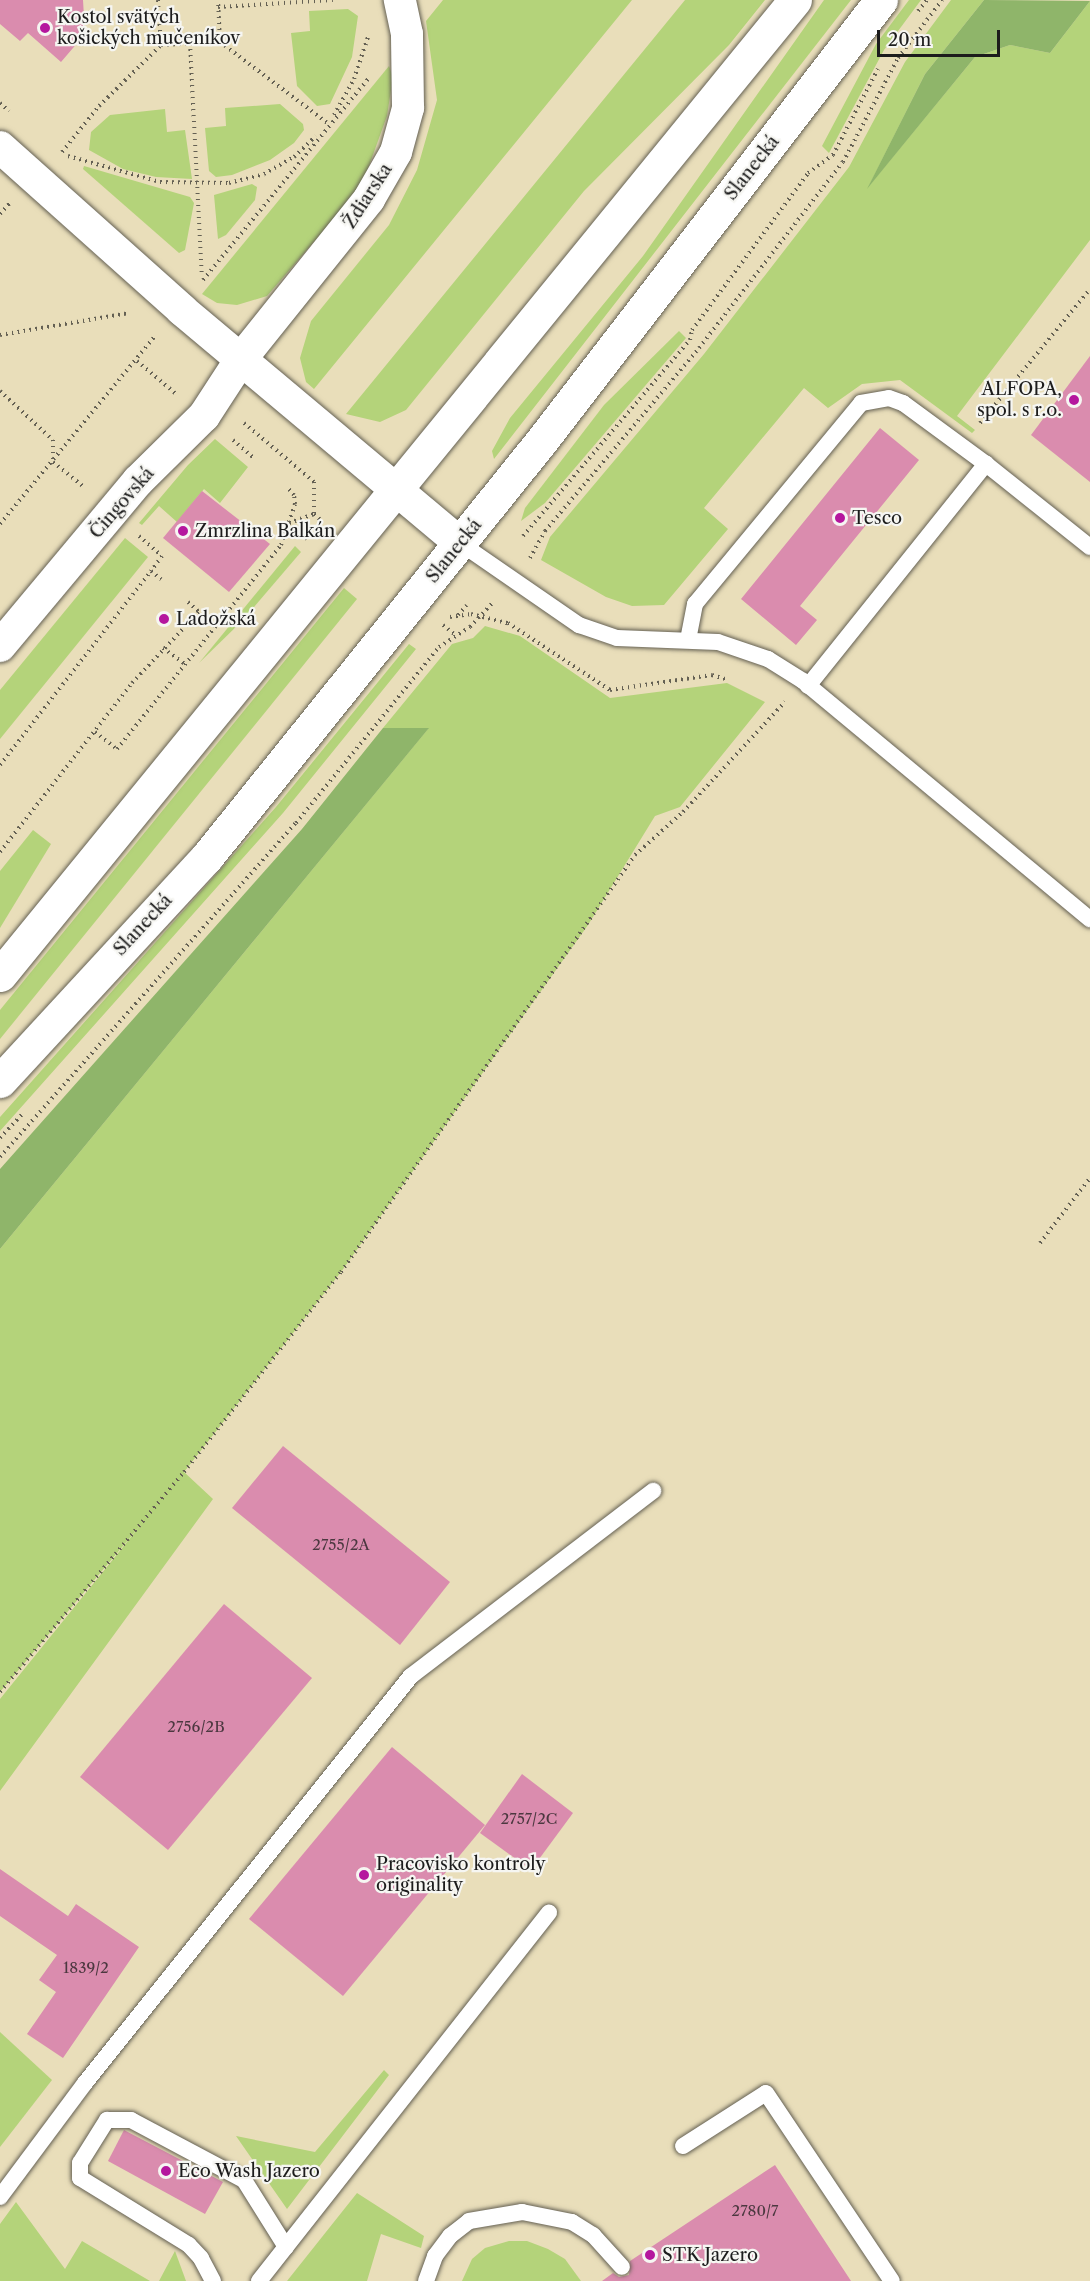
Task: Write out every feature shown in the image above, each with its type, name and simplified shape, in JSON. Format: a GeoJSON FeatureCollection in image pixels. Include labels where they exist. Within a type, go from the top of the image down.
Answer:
{"type":"FeatureCollection","features":[{"type":"Feature","properties":{"kind":"main road"},"geometry":{"type":"LineString","coordinates":[[0,975],[795,0]]}},
{"type":"Feature","properties":{"kind":"main road","name":"Slanecká"},"geometry":{"type":"LineString","coordinates":[[0,1081],[206,858],[460,543],[881,0]]}},
{"type":"Feature","properties":{"kind":"street","name":"Ždiarska"},"geometry":{"type":"LineString","coordinates":[[241,359],[334,247],[369,199],[396,152],[408,108],[407,34],[400,0]]}},
{"type":"Feature","properties":{"kind":"street"},"geometry":{"type":"LineString","coordinates":[[0,147],[182,310],[395,491],[460,543]]}},
{"type":"Feature","properties":{"kind":"street","name":"Čingovská"},"geometry":{"type":"LineString","coordinates":[[0,646],[138,481],[204,416],[241,359]]}},
{"type":"Feature","properties":{"kind":"lane"},"geometry":{"type":"LineString","coordinates":[[688,640],[695,604],[861,403],[889,398],[903,403],[986,464],[1090,547]]}},
{"type":"Feature","properties":{"kind":"lane"},"geometry":{"type":"LineString","coordinates":[[806,684],[986,464]]}},
{"type":"Feature","properties":{"kind":"lane"},"geometry":{"type":"LineString","coordinates":[[460,543],[579,625],[617,638],[688,640],[742,648],[768,658],[806,684],[1090,919]]}},
{"type":"Feature","properties":{"kind":"lane"},"geometry":{"type":"LineString","coordinates":[[0,2196],[85,2083],[411,1676],[653,1491]]}},
{"type":"Feature","properties":{"kind":"lane"},"geometry":{"type":"LineString","coordinates":[[259,2281],[549,1913]]}},
{"type":"Feature","properties":{"kind":"lane"},"geometry":{"type":"LineString","coordinates":[[682,2146],[766,2092],[892,2281]]}},
{"type":"Feature","properties":{"kind":"lane"},"geometry":{"type":"LineString","coordinates":[[213,2281],[201,2258],[189,2245],[80,2178],[80,2163],[107,2120],[131,2120],[244,2180],[286,2247]]}},
{"type":"Feature","properties":{"kind":"lane"},"geometry":{"type":"LineString","coordinates":[[426,2281],[435,2256],[450,2236],[469,2221],[522,2212],[572,2222],[593,2235],[622,2266]]}},
{"type":"Feature","properties":{"kind":"path"},"geometry":{"type":"LineString","coordinates":[[158,0],[161,45]]}},
{"type":"Feature","properties":{"kind":"path"},"geometry":{"type":"LineString","coordinates":[[218,0],[219,42]]}},
{"type":"Feature","properties":{"kind":"path"},"geometry":{"type":"LineString","coordinates":[[218,7],[333,0]]}},
{"type":"Feature","properties":{"kind":"path"},"geometry":{"type":"LineString","coordinates":[[912,19],[927,0]]}},
{"type":"Feature","properties":{"kind":"path"},"geometry":{"type":"LineString","coordinates":[[534,553],[545,531],[699,348],[843,162],[898,58],[942,0]]}},
{"type":"Feature","properties":{"kind":"path"},"geometry":{"type":"LineString","coordinates":[[60,154],[132,176],[199,185],[229,183],[264,174],[294,158],[329,124],[354,79],[369,24]]}},
{"type":"Feature","properties":{"kind":"path"},"geometry":{"type":"LineString","coordinates":[[0,524],[137,361],[164,324],[182,310],[202,281],[329,124],[407,34]]}},
{"type":"Feature","properties":{"kind":"path"},"geometry":{"type":"LineString","coordinates":[[60,154],[99,106],[161,45],[219,42],[329,124]]}},
{"type":"Feature","properties":{"kind":"path"},"geometry":{"type":"LineString","coordinates":[[190,43],[199,185],[202,281]]}},
{"type":"Feature","properties":{"kind":"path"},"geometry":{"type":"LineString","coordinates":[[523,536],[690,340],[692,330],[808,173],[833,155],[882,62]]}},
{"type":"Feature","properties":{"kind":"path"},"geometry":{"type":"LineString","coordinates":[[0,103],[17,118]]}},
{"type":"Feature","properties":{"kind":"path"},"geometry":{"type":"LineString","coordinates":[[52,147],[69,162]]}},
{"type":"Feature","properties":{"kind":"path"},"geometry":{"type":"LineString","coordinates":[[193,273],[202,281]]}},
{"type":"Feature","properties":{"kind":"path"},"geometry":{"type":"LineString","coordinates":[[962,447],[1090,289]]}},
{"type":"Feature","properties":{"kind":"path"},"geometry":{"type":"LineString","coordinates":[[0,335],[139,312]]}},
{"type":"Feature","properties":{"kind":"path"},"geometry":{"type":"LineString","coordinates":[[137,361],[178,395]]}},
{"type":"Feature","properties":{"kind":"path"},"geometry":{"type":"LineString","coordinates":[[0,391],[54,440]]}},
{"type":"Feature","properties":{"kind":"path"},"geometry":{"type":"LineString","coordinates":[[246,425],[314,482],[314,514],[322,522]]}},
{"type":"Feature","properties":{"kind":"path"},"geometry":{"type":"LineString","coordinates":[[224,432],[255,459]]}},
{"type":"Feature","properties":{"kind":"path"},"geometry":{"type":"LineString","coordinates":[[96,732],[117,749],[281,545],[289,523],[294,495],[287,487]]}},
{"type":"Feature","properties":{"kind":"path"},"geometry":{"type":"LineString","coordinates":[[289,523],[314,514]]}},
{"type":"Feature","properties":{"kind":"path"},"geometry":{"type":"LineString","coordinates":[[289,523],[310,541]]}},
{"type":"Feature","properties":{"kind":"path"},"geometry":{"type":"LineString","coordinates":[[0,765],[151,571]]}},
{"type":"Feature","properties":{"kind":"path"},"geometry":{"type":"LineString","coordinates":[[188,602],[215,626]]}},
{"type":"Feature","properties":{"kind":"path"},"geometry":{"type":"LineString","coordinates":[[432,629],[458,615],[466,605]]}},
{"type":"Feature","properties":{"kind":"path"},"geometry":{"type":"LineString","coordinates":[[0,1157],[296,824],[439,647],[482,615],[489,607]]}},
{"type":"Feature","properties":{"kind":"path"},"geometry":{"type":"LineString","coordinates":[[0,852],[163,648],[199,612]]}},
{"type":"Feature","properties":{"kind":"path"},"geometry":{"type":"LineString","coordinates":[[458,615],[482,615],[515,627],[610,690],[712,675],[732,681]]}},
{"type":"Feature","properties":{"kind":"path"},"geometry":{"type":"LineString","coordinates":[[163,648],[186,665]]}},
{"type":"Feature","properties":{"kind":"path"},"geometry":{"type":"LineString","coordinates":[[0,1692],[184,1472],[341,1272],[635,855],[683,812],[782,705],[806,684]]}},
{"type":"Feature","properties":{"kind":"path"},"geometry":{"type":"LineString","coordinates":[[772,699],[791,712]]}},
{"type":"Feature","properties":{"kind":"path"},"geometry":{"type":"LineString","coordinates":[[0,1138],[23,1112]]}},
{"type":"Feature","properties":{"kind":"path"},"geometry":{"type":"LineString","coordinates":[[1040,1243],[1090,1178]]}},
{"type":"Feature","properties":{"kind":"green space"},"geometry":{"type":"Polygon","coordinates":[[[443,0],[632,0],[314,389],[306,382],[300,358],[311,321],[389,225],[417,170],[437,100],[426,21],[443,0]]]}},
{"type":"Feature","properties":{"kind":"green space"},"geometry":{"type":"Polygon","coordinates":[[[685,0],[765,0],[729,45],[584,191],[406,410],[380,422],[346,414],[685,0]]]}},
{"type":"Feature","properties":{"kind":"green space"},"geometry":{"type":"Polygon","coordinates":[[[824,0],[851,0],[494,459],[492,451],[510,418],[643,256],[824,0]]]}},
{"type":"Feature","properties":{"kind":"green space"},"geometry":{"type":"Polygon","coordinates":[[[909,0],[921,0],[884,50],[829,153],[822,146],[876,44],[909,0]]]}},
{"type":"Feature","properties":{"kind":"green space"},"geometry":{"type":"Polygon","coordinates":[[[951,0],[984,0],[925,74],[869,186],[975,57],[1010,45],[1050,53],[1090,1],[1090,240],[957,416],[975,430],[972,433],[900,380],[862,384],[828,408],[804,388],[704,508],[728,529],[664,605],[632,606],[606,597],[541,560],[550,537],[704,354],[849,167],[905,62],[951,0]]]}},
{"type":"Feature","properties":{"kind":"green space"},"geometry":{"type":"Polygon","coordinates":[[[984,0],[1090,1],[1050,53],[1010,45],[975,57],[867,189],[925,74],[984,0]]]}},
{"type":"Feature","properties":{"kind":"green space"},"geometry":{"type":"Polygon","coordinates":[[[348,9],[358,16],[352,57],[330,104],[317,106],[297,86],[291,33],[310,31],[309,11],[348,9]]]}},
{"type":"Feature","properties":{"kind":"green space"},"geometry":{"type":"Polygon","coordinates":[[[389,66],[393,77],[387,116],[366,174],[351,199],[267,296],[237,305],[217,303],[202,294],[389,66]]]}},
{"type":"Feature","properties":{"kind":"green space"},"geometry":{"type":"Polygon","coordinates":[[[280,104],[303,124],[304,130],[294,143],[270,160],[232,175],[216,177],[209,171],[205,128],[226,126],[225,108],[280,104]]]}},
{"type":"Feature","properties":{"kind":"green space"},"geometry":{"type":"Polygon","coordinates":[[[165,109],[167,132],[185,130],[192,179],[156,177],[123,169],[89,150],[91,132],[110,115],[165,109]]]}},
{"type":"Feature","properties":{"kind":"green space"},"geometry":{"type":"Polygon","coordinates":[[[84,166],[190,197],[194,203],[185,250],[179,253],[83,169],[84,166]]]}},
{"type":"Feature","properties":{"kind":"green space"},"geometry":{"type":"Polygon","coordinates":[[[252,184],[257,187],[255,200],[226,235],[218,239],[214,195],[252,184]]]}},
{"type":"Feature","properties":{"kind":"green space"},"geometry":{"type":"Polygon","coordinates":[[[679,331],[686,338],[545,503],[521,521],[525,508],[604,405],[679,331]]]}},
{"type":"Feature","properties":{"kind":"green space"},"geometry":{"type":"Polygon","coordinates":[[[215,439],[248,467],[220,503],[204,489],[177,522],[159,506],[142,525],[139,523],[188,465],[215,439]]]}},
{"type":"Feature","properties":{"kind":"green space"},"geometry":{"type":"Polygon","coordinates":[[[125,538],[148,557],[0,739],[0,690],[125,538]]]}},
{"type":"Feature","properties":{"kind":"green space"},"geometry":{"type":"Polygon","coordinates":[[[295,546],[301,552],[242,621],[199,663],[295,546]]]}},
{"type":"Feature","properties":{"kind":"green space"},"geometry":{"type":"Polygon","coordinates":[[[344,588],[357,599],[0,1039],[0,1010],[344,588]]]}},
{"type":"Feature","properties":{"kind":"green space"},"geometry":{"type":"Polygon","coordinates":[[[485,626],[520,636],[610,698],[727,683],[765,702],[680,807],[655,816],[588,925],[341,1272],[184,1472],[213,1499],[0,1791],[0,1699],[144,1521],[0,1692],[0,1249],[428,729],[383,728],[452,644],[473,638],[485,626]]]}},
{"type":"Feature","properties":{"kind":"green space"},"geometry":{"type":"Polygon","coordinates":[[[409,644],[416,649],[283,813],[0,1131],[0,1117],[276,807],[409,644]]]}},
{"type":"Feature","properties":{"kind":"green space"},"geometry":{"type":"Polygon","coordinates":[[[383,728],[429,728],[0,1249],[0,1169],[302,829],[383,728]]]}},
{"type":"Feature","properties":{"kind":"green space"},"geometry":{"type":"Polygon","coordinates":[[[33,830],[51,844],[0,928],[0,871],[33,830]]]}},
{"type":"Feature","properties":{"kind":"green space"},"geometry":{"type":"Polygon","coordinates":[[[0,2032],[52,2080],[0,2147],[0,2032]]]}},
{"type":"Feature","properties":{"kind":"green space"},"geometry":{"type":"Polygon","coordinates":[[[384,2070],[389,2075],[287,2209],[236,2136],[315,2152],[384,2070]]]}},
{"type":"Feature","properties":{"kind":"green space"},"geometry":{"type":"Polygon","coordinates":[[[357,2193],[424,2236],[421,2248],[381,2234],[367,2281],[287,2281],[357,2193]]]}},
{"type":"Feature","properties":{"kind":"green space"},"geometry":{"type":"Polygon","coordinates":[[[16,2202],[65,2269],[82,2241],[150,2281],[0,2281],[0,2224],[16,2202]]]}},
{"type":"Feature","properties":{"kind":"green space"},"geometry":{"type":"Polygon","coordinates":[[[509,2241],[527,2241],[548,2249],[565,2259],[581,2281],[462,2281],[472,2259],[485,2248],[509,2241]]]}},
{"type":"Feature","properties":{"kind":"green space"},"geometry":{"type":"Polygon","coordinates":[[[175,2251],[186,2281],[159,2281],[175,2251]]]}},
{"type":"Feature","properties":{"kind":"building","name":"Kostol svätých košických mučeníkov"},"geometry":{"type":"Polygon","coordinates":[[[0,0],[83,0],[85,34],[61,62],[28,33],[20,41],[0,24],[0,0]]]}},
{"type":"Feature","properties":{"kind":"building","name":"ALFOPA, spol. s r.o."},"geometry":{"type":"Polygon","coordinates":[[[1090,356],[1090,482],[1031,435],[1090,356]]]}},
{"type":"Feature","properties":{"kind":"building","name":"Tesco"},"geometry":{"type":"Polygon","coordinates":[[[880,428],[919,460],[800,606],[817,620],[796,645],[741,599],[880,428]]]}},
{"type":"Feature","properties":{"kind":"building"},"geometry":{"type":"Polygon","coordinates":[[[202,491],[270,544],[229,592],[163,538],[202,491]]]}},
{"type":"Feature","properties":{"kind":"building"},"geometry":{"type":"Polygon","coordinates":[[[283,1446],[450,1582],[400,1645],[232,1508],[283,1446]]]}},
{"type":"Feature","properties":{"kind":"building"},"geometry":{"type":"Polygon","coordinates":[[[224,1604],[312,1678],[168,1850],[80,1777],[224,1604]]]}},
{"type":"Feature","properties":{"kind":"building","name":"Pracovisko kontroly originality"},"geometry":{"type":"Polygon","coordinates":[[[392,1747],[485,1825],[343,1996],[249,1919],[392,1747]]]}},
{"type":"Feature","properties":{"kind":"building"},"geometry":{"type":"Polygon","coordinates":[[[522,1774],[573,1813],[531,1870],[480,1833],[522,1774]]]}},
{"type":"Feature","properties":{"kind":"building"},"geometry":{"type":"Polygon","coordinates":[[[0,1869],[68,1916],[76,1904],[139,1947],[63,2058],[27,2034],[56,1992],[39,1980],[57,1955],[0,1916],[0,1869]]]}},
{"type":"Feature","properties":{"kind":"building","name":"Eco Wash Jazero"},"geometry":{"type":"Polygon","coordinates":[[[124,2130],[223,2182],[205,2214],[108,2161],[124,2130]]]}},
{"type":"Feature","properties":{"kind":"building"},"geometry":{"type":"Polygon","coordinates":[[[775,2165],[851,2281],[602,2281],[613,2273],[619,2277],[629,2275],[630,2261],[775,2165]]]}},
{"type":"Feature","properties":{"kind":"place","name":"Kostol svätých košických mučeníkov"},"geometry":{"type":"Point","coordinates":[45,28]}},
{"type":"Feature","properties":{"kind":"place","name":"ALFOPA, spol. s r.o."},"geometry":{"type":"Point","coordinates":[1074,400]}},
{"type":"Feature","properties":{"kind":"place","name":"Tesco"},"geometry":{"type":"Point","coordinates":[840,518]}},
{"type":"Feature","properties":{"kind":"place","name":"Zmrzlina Balkán"},"geometry":{"type":"Point","coordinates":[183,531]}},
{"type":"Feature","properties":{"kind":"place","name":"Ladožská"},"geometry":{"type":"Point","coordinates":[164,619]}},
{"type":"Feature","properties":{"kind":"place","name":"Pracovisko kontroly originality"},"geometry":{"type":"Point","coordinates":[364,1875]}},
{"type":"Feature","properties":{"kind":"place","name":"Eco Wash Jazero"},"geometry":{"type":"Point","coordinates":[166,2171]}},
{"type":"Feature","properties":{"kind":"place","name":"STK Jazero"},"geometry":{"type":"Point","coordinates":[650,2255]}}]}
